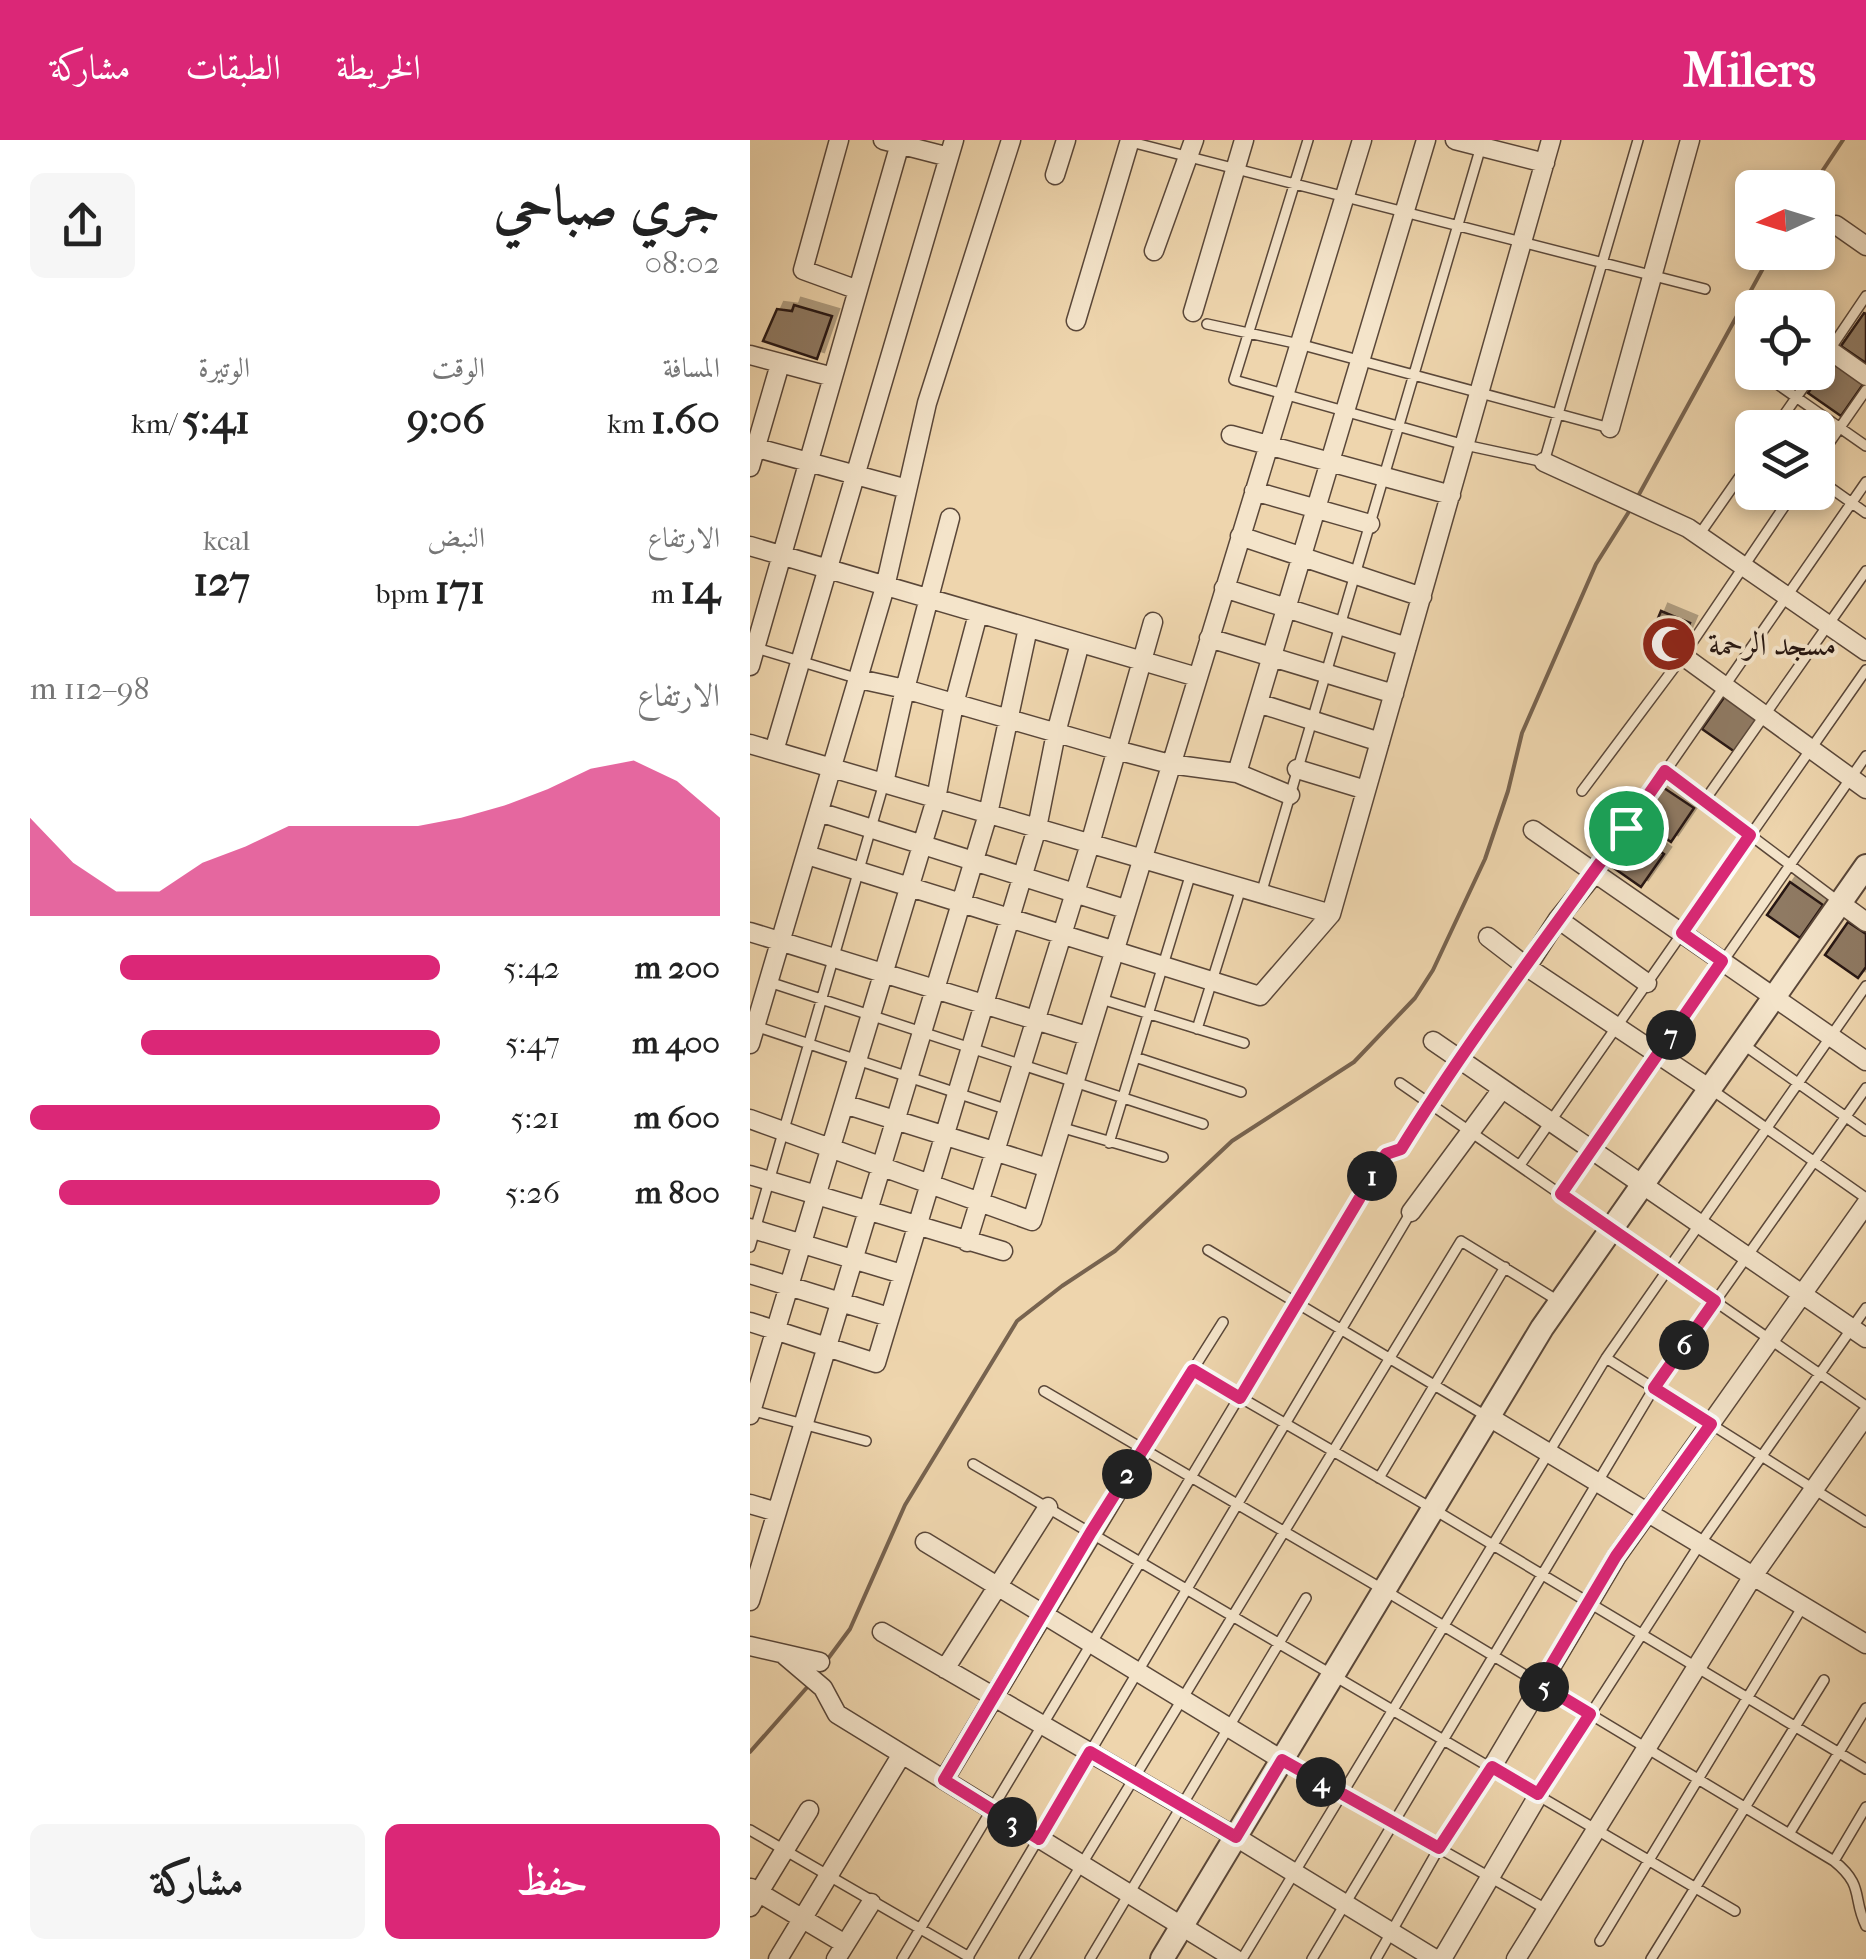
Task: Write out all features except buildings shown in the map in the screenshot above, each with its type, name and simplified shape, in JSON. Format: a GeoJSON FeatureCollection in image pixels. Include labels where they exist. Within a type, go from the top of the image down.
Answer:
{"type":"FeatureCollection","features":[{"type":"Feature","properties":{"kind":"street"},"geometry":{"type":"LineString","coordinates":[[840,140],[803,270],[858,290]]}},
{"type":"Feature","properties":{"kind":"street"},"geometry":{"type":"LineString","coordinates":[[753,1035],[886,588],[927,403],[1011,140]]}},
{"type":"Feature","properties":{"kind":"street"},"geometry":{"type":"LineString","coordinates":[[1055,175],[1066,140]]}},
{"type":"Feature","properties":{"kind":"street"},"geometry":{"type":"LineString","coordinates":[[1076,321],[1128,140]]}},
{"type":"Feature","properties":{"kind":"street"},"geometry":{"type":"LineString","coordinates":[[1200,318],[1244,140]]}},
{"type":"Feature","properties":{"kind":"street"},"geometry":{"type":"LineString","coordinates":[[750,1119],[1032,1221],[1362,140]]}},
{"type":"Feature","properties":{"kind":"street"},"geometry":{"type":"LineString","coordinates":[[1237,773],[1426,140]]}},
{"type":"Feature","properties":{"kind":"street"},"geometry":{"type":"LineString","coordinates":[[1456,140],[1482,143],[1544,163]]}},
{"type":"Feature","properties":{"kind":"street"},"geometry":{"type":"LineString","coordinates":[[807,854],[1260,996],[1330,914],[1552,140]]}},
{"type":"Feature","properties":{"kind":"street"},"geometry":{"type":"LineString","coordinates":[[1610,428],[1690,140]]}},
{"type":"Feature","properties":{"kind":"street"},"geometry":{"type":"LineString","coordinates":[[752,653],[858,290],[894,141],[952,148],[774,751]]}},
{"type":"Feature","properties":{"kind":"street"},"geometry":{"type":"LineString","coordinates":[[1154,251],[1191,148]]}},
{"type":"Feature","properties":{"kind":"street"},"geometry":{"type":"LineString","coordinates":[[1836,226],[1866,246]]}},
{"type":"Feature","properties":{"kind":"street"},"geometry":{"type":"LineString","coordinates":[[1835,354],[1866,376]]}},
{"type":"Feature","properties":{"kind":"street"},"geometry":{"type":"LineString","coordinates":[[750,355],[833,377]]}},
{"type":"Feature","properties":{"kind":"street"},"geometry":{"type":"LineString","coordinates":[[750,467],[780,364]]}},
{"type":"Feature","properties":{"kind":"street"},"geometry":{"type":"LineString","coordinates":[[1231,435],[1450,495]]}},
{"type":"Feature","properties":{"kind":"street"},"geometry":{"type":"LineString","coordinates":[[753,447],[907,490]]}},
{"type":"Feature","properties":{"kind":"street"},"geometry":{"type":"LineString","coordinates":[[1544,462],[1635,501],[1699,535],[1866,651]]}},
{"type":"Feature","properties":{"kind":"street"},"geometry":{"type":"LineString","coordinates":[[1254,491],[1370,524]]}},
{"type":"Feature","properties":{"kind":"street"},"geometry":{"type":"LineString","coordinates":[[884,783],[950,518]]}},
{"type":"Feature","properties":{"kind":"street"},"geometry":{"type":"LineString","coordinates":[[1240,536],[1422,597]]}},
{"type":"Feature","properties":{"kind":"street"},"geometry":{"type":"LineString","coordinates":[[750,546],[1196,677]]}},
{"type":"Feature","properties":{"kind":"street"},"geometry":{"type":"LineString","coordinates":[[1224,588],[1407,647]]}},
{"type":"Feature","properties":{"kind":"street"},"geometry":{"type":"LineString","coordinates":[[751,1412],[936,798],[954,704],[978,614]]}},
{"type":"Feature","properties":{"kind":"street"},"geometry":{"type":"LineString","coordinates":[[967,1242],[1090,844],[1152,622]]}},
{"type":"Feature","properties":{"kind":"street"},"geometry":{"type":"LineString","coordinates":[[750,1601],[988,814],[1028,628]]}},
{"type":"Feature","properties":{"kind":"street"},"geometry":{"type":"LineString","coordinates":[[1208,638],[1394,694]]}},
{"type":"Feature","properties":{"kind":"street"},"geometry":{"type":"LineString","coordinates":[[750,1322],[876,1363],[1037,828],[1056,733],[1080,643]]}},
{"type":"Feature","properties":{"kind":"street"},"geometry":{"type":"LineString","coordinates":[[1683,656],[1866,789]]}},
{"type":"Feature","properties":{"kind":"street"},"geometry":{"type":"LineString","coordinates":[[859,679],[1170,764],[1237,773],[1290,795]]}},
{"type":"Feature","properties":{"kind":"street"},"geometry":{"type":"LineString","coordinates":[[1258,703],[1380,742]]}},
{"type":"Feature","properties":{"kind":"street"},"geometry":{"type":"LineString","coordinates":[[750,744],[1330,914]]}},
{"type":"Feature","properties":{"kind":"street"},"geometry":{"type":"LineString","coordinates":[[1297,770],[1366,790]]}},
{"type":"Feature","properties":{"kind":"street"},"geometry":{"type":"LineString","coordinates":[[820,812],[1125,910]]}},
{"type":"Feature","properties":{"kind":"street"},"geometry":{"type":"LineString","coordinates":[[1533,830],[1866,1061]]}},
{"type":"Feature","properties":{"kind":"street"},"geometry":{"type":"LineString","coordinates":[[1162,1959],[1560,1302],[1866,866]]}},
{"type":"Feature","properties":{"kind":"street"},"geometry":{"type":"LineString","coordinates":[[1527,967],[1595,872]]}},
{"type":"Feature","properties":{"kind":"street"},"geometry":{"type":"LineString","coordinates":[[1840,903],[1866,922]]}},
{"type":"Feature","properties":{"kind":"street"},"geometry":{"type":"LineString","coordinates":[[1558,919],[1647,983]]}},
{"type":"Feature","properties":{"kind":"street"},"geometry":{"type":"LineString","coordinates":[[750,932],[1087,1036]]}},
{"type":"Feature","properties":{"kind":"street"},"geometry":{"type":"LineString","coordinates":[[1488,937],[1710,1088]]}},
{"type":"Feature","properties":{"kind":"street"},"geometry":{"type":"LineString","coordinates":[[1433,1041],[1859,1333]]}},
{"type":"Feature","properties":{"kind":"street"},"geometry":{"type":"LineString","coordinates":[[1411,1212],[1502,1089]]}},
{"type":"Feature","properties":{"kind":"street"},"geometry":{"type":"LineString","coordinates":[[844,1104],[1048,1168]]}},
{"type":"Feature","properties":{"kind":"street"},"geometry":{"type":"LineString","coordinates":[[750,1176],[1003,1251]]}},
{"type":"Feature","properties":{"kind":"street"},"geometry":{"type":"LineString","coordinates":[[1492,1767],[1616,1556],[1866,1201]]}},
{"type":"Feature","properties":{"kind":"street"},"geometry":{"type":"LineString","coordinates":[[752,1235],[802,1244],[902,1274]]}},
{"type":"Feature","properties":{"kind":"street"},"geometry":{"type":"LineString","coordinates":[[750,1274],[889,1318]]}},
{"type":"Feature","properties":{"kind":"street"},"geometry":{"type":"LineString","coordinates":[[1516,1959],[1753,1576],[1866,1415]]}},
{"type":"Feature","properties":{"kind":"street"},"geometry":{"type":"LineString","coordinates":[[1489,1417],[1866,1644]]}},
{"type":"Feature","properties":{"kind":"street"},"geometry":{"type":"LineString","coordinates":[[944,1780],[1143,1449]]}},
{"type":"Feature","properties":{"kind":"street"},"geometry":{"type":"LineString","coordinates":[[750,1504],[777,1512]]}},
{"type":"Feature","properties":{"kind":"street"},"geometry":{"type":"LineString","coordinates":[[945,1669],[1048,1507]]}},
{"type":"Feature","properties":{"kind":"street"},"geometry":{"type":"LineString","coordinates":[[925,1542],[1282,1760]]}},
{"type":"Feature","properties":{"kind":"street"},"geometry":{"type":"LineString","coordinates":[[882,1632],[1438,1959],[1538,1794]]}},
{"type":"Feature","properties":{"kind":"street"},"geometry":{"type":"LineString","coordinates":[[750,1646],[820,1662]]}},
{"type":"Feature","properties":{"kind":"street"},"geometry":{"type":"LineString","coordinates":[[783,1654],[823,1688],[837,1714],[1238,1959]]}},
{"type":"Feature","properties":{"kind":"street"},"geometry":{"type":"LineString","coordinates":[[778,1959],[902,1754]]}},
{"type":"Feature","properties":{"kind":"street"},"geometry":{"type":"LineString","coordinates":[[809,1810],[753,1896],[802,1918],[841,1952],[871,1902]]}},
{"type":"Feature","properties":{"kind":"lane"},"geometry":{"type":"LineString","coordinates":[[1128,140],[1191,148],[1236,168],[1705,288]]}},
{"type":"Feature","properties":{"kind":"lane"},"geometry":{"type":"LineString","coordinates":[[1308,140],[1234,380],[1544,462],[1638,140]]}},
{"type":"Feature","properties":{"kind":"lane"},"geometry":{"type":"LineString","coordinates":[[1260,894],[1482,143]]}},
{"type":"Feature","properties":{"kind":"lane"},"geometry":{"type":"LineString","coordinates":[[1835,333],[1865,299]]}},
{"type":"Feature","properties":{"kind":"lane"},"geometry":{"type":"LineString","coordinates":[[1200,318],[1610,428]]}},
{"type":"Feature","properties":{"kind":"lane"},"geometry":{"type":"LineString","coordinates":[[1785,390],[1866,446]]}},
{"type":"Feature","properties":{"kind":"lane"},"geometry":{"type":"LineString","coordinates":[[1788,410],[1802,390]]}},
{"type":"Feature","properties":{"kind":"lane"},"geometry":{"type":"LineString","coordinates":[[1835,435],[1866,390]]}},
{"type":"Feature","properties":{"kind":"lane"},"geometry":{"type":"LineString","coordinates":[[1595,872],[1866,482]]}},
{"type":"Feature","properties":{"kind":"lane"},"geometry":{"type":"LineString","coordinates":[[1699,535],[1735,483]]}},
{"type":"Feature","properties":{"kind":"lane"},"geometry":{"type":"LineString","coordinates":[[1835,490],[1866,513]]}},
{"type":"Feature","properties":{"kind":"lane"},"geometry":{"type":"LineString","coordinates":[[1582,791],[1683,656],[1781,510]]}},
{"type":"Feature","properties":{"kind":"lane"},"geometry":{"type":"LineString","coordinates":[[1705,800],[1866,571]]}},
{"type":"Feature","properties":{"kind":"lane"},"geometry":{"type":"LineString","coordinates":[[752,653],[801,661],[859,679]]}},
{"type":"Feature","properties":{"kind":"lane"},"geometry":{"type":"LineString","coordinates":[[1520,1165],[1866,670]]}},
{"type":"Feature","properties":{"kind":"lane"},"geometry":{"type":"LineString","coordinates":[[1561,1194],[1866,756]]}},
{"type":"Feature","properties":{"kind":"lane"},"geometry":{"type":"LineString","coordinates":[[1665,771],[1840,903]]}},
{"type":"Feature","properties":{"kind":"lane"},"geometry":{"type":"LineString","coordinates":[[752,1235],[884,783]]}},
{"type":"Feature","properties":{"kind":"lane"},"geometry":{"type":"LineString","coordinates":[[1109,1144],[1192,874]]}},
{"type":"Feature","properties":{"kind":"lane"},"geometry":{"type":"LineString","coordinates":[[1198,1029],[1240,888]]}},
{"type":"Feature","properties":{"kind":"lane"},"geometry":{"type":"LineString","coordinates":[[902,1959],[1386,1154],[1401,1149],[1527,967]]}},
{"type":"Feature","properties":{"kind":"lane"},"geometry":{"type":"LineString","coordinates":[[769,982],[1204,1124]]}},
{"type":"Feature","properties":{"kind":"lane"},"geometry":{"type":"LineString","coordinates":[[1238,1959],[1606,1358],[1866,986]]}},
{"type":"Feature","properties":{"kind":"lane"},"geometry":{"type":"LineString","coordinates":[[1099,998],[1244,1044]]}},
{"type":"Feature","properties":{"kind":"lane"},"geometry":{"type":"LineString","coordinates":[[753,1035],[808,1044],[1008,1110]]}},
{"type":"Feature","properties":{"kind":"lane"},"geometry":{"type":"LineString","coordinates":[[1742,1044],[1866,1130]]}},
{"type":"Feature","properties":{"kind":"lane"},"geometry":{"type":"LineString","coordinates":[[1136,1056],[1240,1092]]}},
{"type":"Feature","properties":{"kind":"lane"},"geometry":{"type":"LineString","coordinates":[[1400,1083],[1866,1406]]}},
{"type":"Feature","properties":{"kind":"lane"},"geometry":{"type":"LineString","coordinates":[[1710,1088],[1866,1201]]}},
{"type":"Feature","properties":{"kind":"lane"},"geometry":{"type":"LineString","coordinates":[[1312,1959],[1654,1388],[1866,1088]]}},
{"type":"Feature","properties":{"kind":"lane"},"geometry":{"type":"LineString","coordinates":[[1060,1127],[1163,1158]]}},
{"type":"Feature","properties":{"kind":"lane"},"geometry":{"type":"LineString","coordinates":[[750,1830],[968,1958],[1411,1212]]}},
{"type":"Feature","properties":{"kind":"lane"},"geometry":{"type":"LineString","coordinates":[[1024,1959],[1461,1240],[1560,1302]]}},
{"type":"Feature","properties":{"kind":"lane"},"geometry":{"type":"LineString","coordinates":[[1208,1250],[1489,1417]]}},
{"type":"Feature","properties":{"kind":"lane"},"geometry":{"type":"LineString","coordinates":[[1379,1478],[1505,1268]]}},
{"type":"Feature","properties":{"kind":"lane"},"geometry":{"type":"LineString","coordinates":[[1538,1794],[1700,1544],[1820,1374],[1859,1333],[1866,1308]]}},
{"type":"Feature","properties":{"kind":"lane"},"geometry":{"type":"LineString","coordinates":[[1143,1449],[1223,1322]]}},
{"type":"Feature","properties":{"kind":"lane"},"geometry":{"type":"LineString","coordinates":[[1606,1358],[1866,1522]]}},
{"type":"Feature","properties":{"kind":"lane"},"geometry":{"type":"LineString","coordinates":[[1193,1370],[1434,1508],[1866,1770]]}},
{"type":"Feature","properties":{"kind":"lane"},"geometry":{"type":"LineString","coordinates":[[1044,1391],[1834,1861],[1858,1890],[1866,1926]]}},
{"type":"Feature","properties":{"kind":"lane"},"geometry":{"type":"LineString","coordinates":[[751,1412],[866,1440]]}},
{"type":"Feature","properties":{"kind":"lane"},"geometry":{"type":"LineString","coordinates":[[973,1464],[1735,1911]]}},
{"type":"Feature","properties":{"kind":"lane"},"geometry":{"type":"LineString","coordinates":[[1090,1959],[1306,1598]]}},
{"type":"Feature","properties":{"kind":"lane"},"geometry":{"type":"LineString","coordinates":[[1600,1941],[1803,1606]]}},
{"type":"Feature","properties":{"kind":"lane"},"geometry":{"type":"LineString","coordinates":[[1651,1959],[1824,1680]]}},
{"type":"Feature","properties":{"kind":"lane"},"geometry":{"type":"LineString","coordinates":[[1789,1834],[1866,1708]]}},
{"type":"Feature","properties":{"kind":"lane"},"geometry":{"type":"LineString","coordinates":[[1282,1760],[1546,1909]]}},
{"type":"Feature","properties":{"kind":"lane"},"geometry":{"type":"LineString","coordinates":[[1376,1959],[1439,1848],[1492,1767]]}},
{"type":"Feature","properties":{"kind":"lane"},"geometry":{"type":"LineString","coordinates":[[1834,1861],[1866,1808]]}},
{"type":"Feature","properties":{"kind":"waterway"},"geometry":{"type":"LineString","coordinates":[[1823,170],[1843,140]]}},
{"type":"Feature","properties":{"kind":"waterway"},"geometry":{"type":"LineString","coordinates":[[1637,498],[1762,270]]}},
{"type":"Feature","properties":{"kind":"waterway"},"geometry":{"type":"LineString","coordinates":[[827,1660],[850,1629],[905,1505],[1017,1321],[1115,1251],[1232,1141],[1354,1062],[1415,998],[1433,970],[1485,859],[1522,733],[1596,564],[1630,510]]}},
{"type":"Feature","properties":{"kind":"waterway"},"geometry":{"type":"LineString","coordinates":[[750,1752],[810,1684]]}},
{"type":"Feature","properties":{"kind":"place","name":"مسجد الرحمة"},"geometry":{"type":"Point","coordinates":[1669,644]}},
{"type":"Feature","properties":{"kind":"route"},"geometry":{"type":"LineString","coordinates":[[1665,771],[1750,835],[1682,933],[1722,961],[1561,1194],[1715,1301],[1654,1388],[1711,1424],[1616,1556],[1540,1684],[1590,1714],[1538,1794],[1492,1767],[1439,1848],[1282,1760],[1236,1837],[1090,1752],[1039,1839],[944,1780],[1091,1532],[1193,1370],[1240,1398],[1386,1154],[1401,1149],[1558,919],[1626,828],[1665,771]]}}]}
